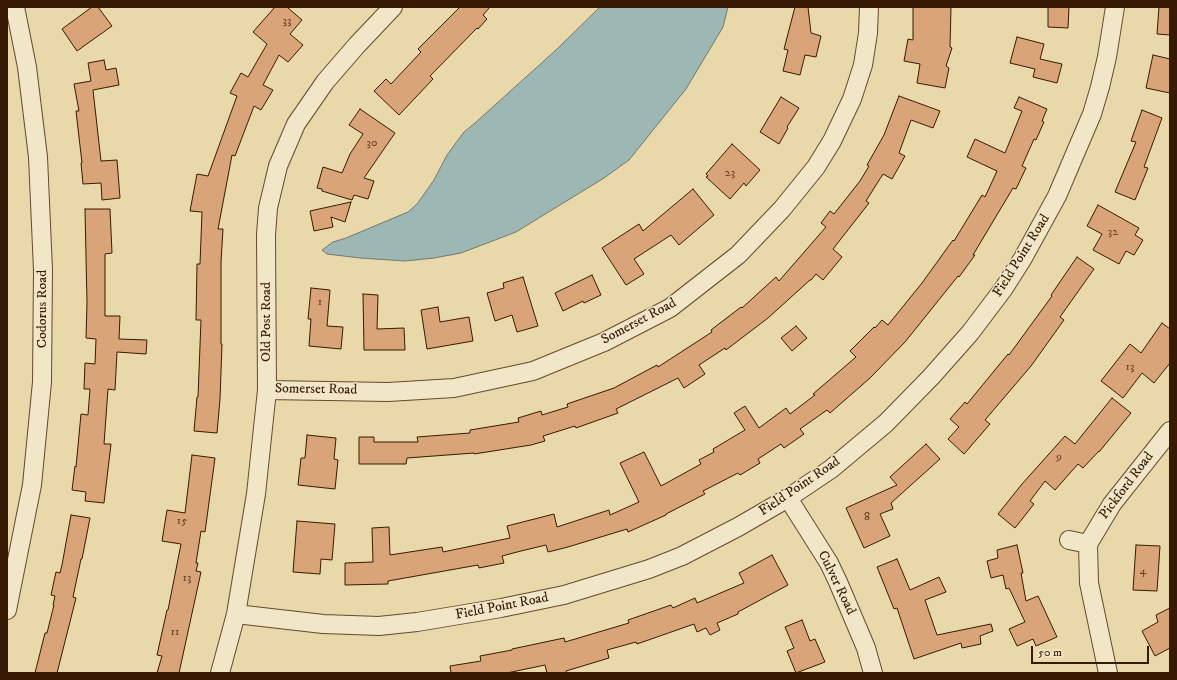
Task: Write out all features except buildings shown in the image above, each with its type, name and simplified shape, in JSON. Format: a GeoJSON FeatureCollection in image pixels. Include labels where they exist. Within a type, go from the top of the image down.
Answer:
{"type":"FeatureCollection","features":[{"type":"Feature","properties":{"kind":"street","name":"Codorus Road"},"geometry":{"type":"LineString","coordinates":[[7,610],[32,485],[42,382],[43,270],[38,157],[27,67],[15,7]]}},
{"type":"Feature","properties":{"kind":"street","name":"Old Post Road"},"geometry":{"type":"LineString","coordinates":[[220,673],[236,614],[256,494],[267,390],[266,236],[268,208],[278,166],[296,124],[325,82],[393,7]]}},
{"type":"Feature","properties":{"kind":"street","name":"Somerset Road"},"geometry":{"type":"LineString","coordinates":[[267,390],[388,392],[454,388],[533,371],[604,342],[670,308],[738,255],[782,209],[816,167],[832,141],[852,99],[864,58],[868,33],[869,7]]}},
{"type":"Feature","properties":{"kind":"street","name":"Field Point Road"},"geometry":{"type":"LineString","coordinates":[[236,614],[324,624],[379,626],[417,622],[501,608],[564,595],[649,569],[682,556],[736,528],[788,498],[831,469],[886,423],[912,398],[962,343],[1005,286],[1050,210],[1085,133],[1100,87],[1109,47],[1115,7]]}},
{"type":"Feature","properties":{"kind":"street","name":"Pickford Road"},"geometry":{"type":"LineString","coordinates":[[1088,544],[1112,504],[1170,431]]}},
{"type":"Feature","properties":{"kind":"street","name":"Culver Road"},"geometry":{"type":"LineString","coordinates":[[788,498],[838,582],[866,648],[873,673]]}},
{"type":"Feature","properties":{"kind":"street"},"geometry":{"type":"LineString","coordinates":[[1069,540],[1088,544],[1089,583],[1108,673]]}},
{"type":"Feature","properties":{"kind":"water"},"geometry":{"type":"Polygon","coordinates":[[[600,7],[728,7],[723,27],[686,89],[629,160],[604,178],[516,232],[461,253],[405,261],[327,254],[322,250],[333,242],[408,212],[417,204],[434,180],[447,155],[464,132],[556,50],[600,7]]]}}]}
